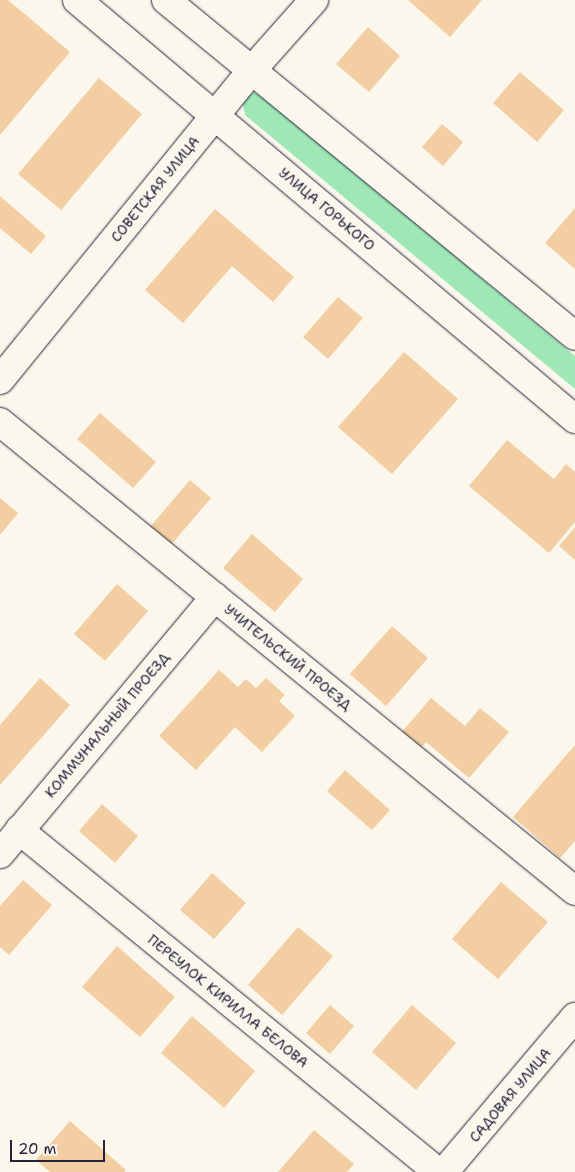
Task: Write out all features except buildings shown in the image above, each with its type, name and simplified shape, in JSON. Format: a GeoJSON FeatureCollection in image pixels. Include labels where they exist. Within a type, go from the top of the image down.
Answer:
{"type":"FeatureCollection","features":[{"type":"Feature","properties":{"kind":"street","name":"УЛИЦА ГОРЬКОГО"},"geometry":{"type":"LineString","coordinates":[[77,0],[216,114],[575,419]]}},
{"type":"Feature","properties":{"kind":"street"},"geometry":{"type":"LineString","coordinates":[[166,0],[575,336]]}},
{"type":"Feature","properties":{"kind":"street","name":"СОВЕТСКАЯ УЛИЦА"},"geometry":{"type":"LineString","coordinates":[[0,380],[251,71],[314,0]]}},
{"type":"Feature","properties":{"kind":"street","name":"УЧИТЕЛЬСКИЙ ПРОЕЗД"},"geometry":{"type":"LineString","coordinates":[[0,422],[575,891]]}},
{"type":"Feature","properties":{"kind":"street","name":"КОММУНАЛЬНЫЙ ПРОЕЗД"},"geometry":{"type":"LineString","coordinates":[[0,854],[215,597]]}},
{"type":"Feature","properties":{"kind":"street","name":"ПЕРЕУЛОК КИРИЛЛА БЕЛОВА"},"geometry":{"type":"LineString","coordinates":[[19,830],[438,1172]]}},
{"type":"Feature","properties":{"kind":"street","name":"САДОВАЯ УЛИЦА"},"geometry":{"type":"LineString","coordinates":[[444,1172],[575,1018]]}},
{"type":"Feature","properties":{"kind":"green space"},"geometry":{"type":"Polygon","coordinates":[[[253,93],[262,95],[575,356],[575,389],[245,115],[242,101],[253,93]]]}}]}
